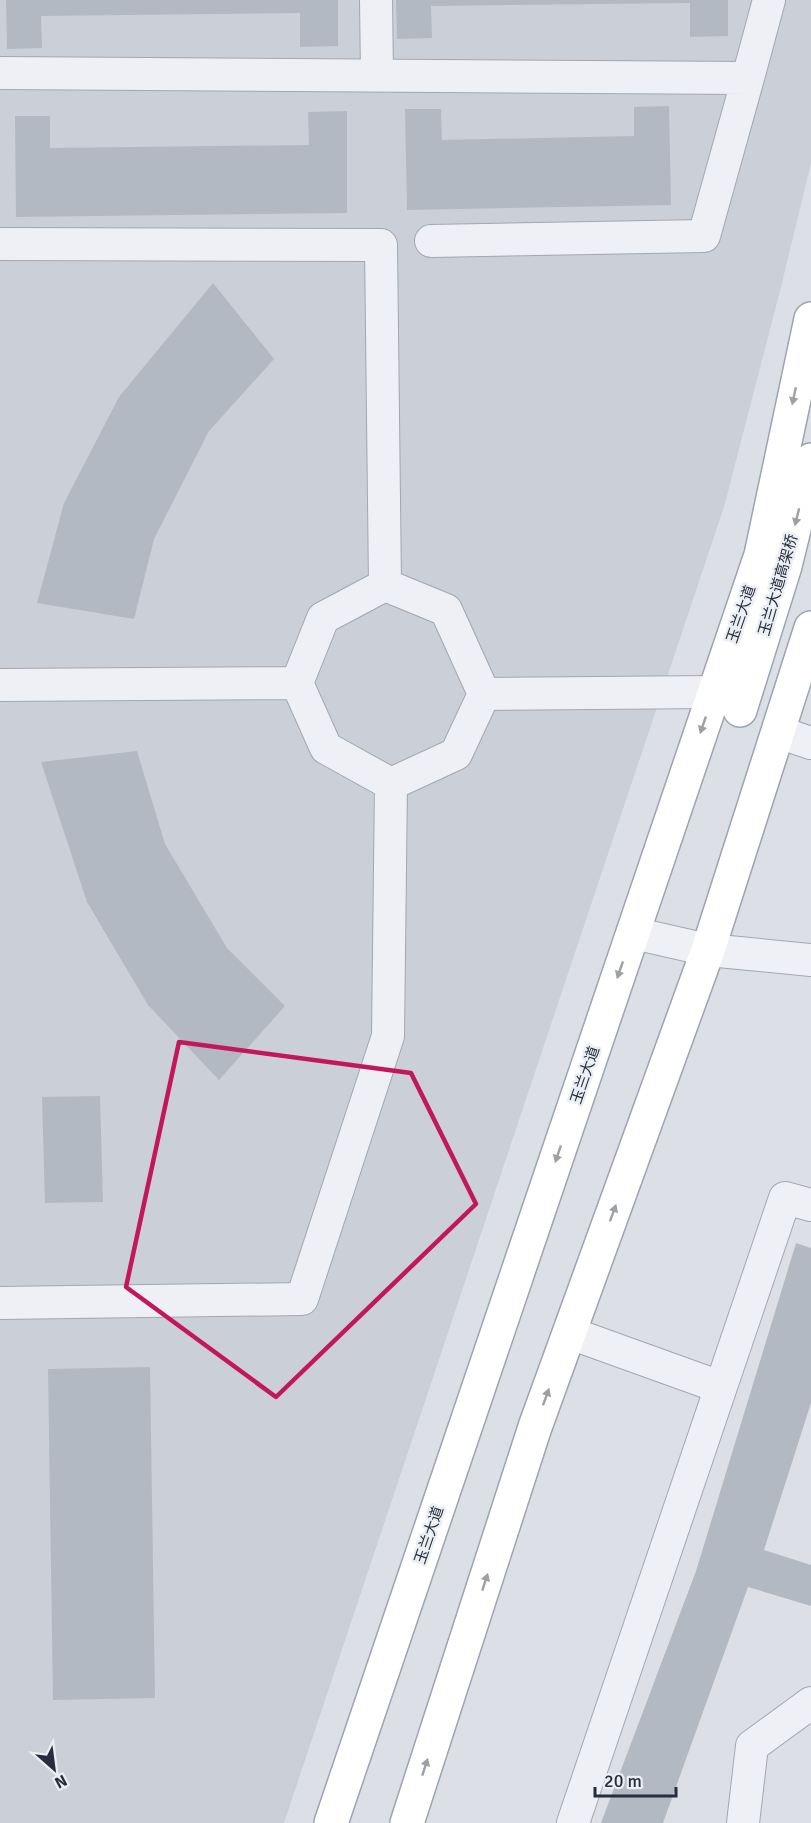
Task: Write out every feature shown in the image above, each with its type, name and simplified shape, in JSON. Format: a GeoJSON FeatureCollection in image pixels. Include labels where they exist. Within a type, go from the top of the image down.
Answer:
{"type":"FeatureCollection","features":[{"type":"Feature","properties":{"kind":"main road","name":"玉兰大道"},"geometry":{"type":"LineString","coordinates":[[407,1823],[535,1428],[708,950],[748,712],[761,555],[811,319]]}},
{"type":"Feature","properties":{"kind":"main road","name":"玉兰大道高架桥"},"geometry":{"type":"LineString","coordinates":[[748,712],[811,460]]}},
{"type":"Feature","properties":{"kind":"main road","name":"玉兰大道高架桥"},"geometry":{"type":"LineString","coordinates":[[748,712],[811,553]]}},
{"type":"Feature","properties":{"kind":"main road","name":"玉兰大道"},"geometry":{"type":"LineString","coordinates":[[331,1823],[633,933],[748,712],[811,628]]}},
{"type":"Feature","properties":{"kind":"street"},"geometry":{"type":"LineString","coordinates":[[376,0],[377,75]]}},
{"type":"Feature","properties":{"kind":"street"},"geometry":{"type":"LineString","coordinates":[[431,241],[704,236],[770,0]]}},
{"type":"Feature","properties":{"kind":"street"},"geometry":{"type":"LineString","coordinates":[[0,72],[748,78]]}},
{"type":"Feature","properties":{"kind":"street"},"geometry":{"type":"LineString","coordinates":[[0,244],[381,245],[385,585]]}},
{"type":"Feature","properties":{"kind":"street"},"geometry":{"type":"LineString","coordinates":[[385,585],[323,618],[297,683],[326,748],[391,784]]}},
{"type":"Feature","properties":{"kind":"street"},"geometry":{"type":"LineString","coordinates":[[385,585],[446,610],[484,694],[456,754],[391,784]]}},
{"type":"Feature","properties":{"kind":"street"},"geometry":{"type":"LineString","coordinates":[[0,685],[297,683]]}},
{"type":"Feature","properties":{"kind":"street"},"geometry":{"type":"LineString","coordinates":[[484,694],[748,712],[811,742]]}},
{"type":"Feature","properties":{"kind":"street"},"geometry":{"type":"LineString","coordinates":[[0,1303],[302,1299],[388,1036],[391,784]]}},
{"type":"Feature","properties":{"kind":"street"},"geometry":{"type":"LineString","coordinates":[[633,933],[708,950],[811,960]]}},
{"type":"Feature","properties":{"kind":"street"},"geometry":{"type":"LineString","coordinates":[[573,1823],[785,1198],[811,1205]]}},
{"type":"Feature","properties":{"kind":"street"},"geometry":{"type":"LineString","coordinates":[[570,1333],[720,1387]]}},
{"type":"Feature","properties":{"kind":"street"},"geometry":{"type":"LineString","coordinates":[[743,1823],[752,1746],[811,1703]]}},
{"type":"Feature","properties":{"kind":"highlighted area"},"geometry":{"type":"Polygon","coordinates":[[[179,1042],[411,1073],[476,1204],[276,1397],[126,1287],[179,1042]]]}},
{"type":"Feature","properties":{"kind":"shaded area"},"geometry":{"type":"Polygon","coordinates":[[[0,0],[811,0],[811,163],[724,507],[284,1823],[0,1823],[0,0]]]}},
{"type":"Feature","properties":{"kind":"building"},"geometry":{"type":"Polygon","coordinates":[[[6,0],[338,0],[338,46],[300,47],[300,13],[41,16],[42,48],[7,49],[6,0]]]}},
{"type":"Feature","properties":{"kind":"building"},"geometry":{"type":"Polygon","coordinates":[[[396,0],[728,0],[728,36],[690,37],[690,3],[431,6],[432,38],[397,39],[396,0]]]}},
{"type":"Feature","properties":{"kind":"building"},"geometry":{"type":"Polygon","coordinates":[[[669,106],[671,205],[407,210],[405,109],[441,109],[442,140],[634,136],[634,107],[669,106]]]}},
{"type":"Feature","properties":{"kind":"building"},"geometry":{"type":"Polygon","coordinates":[[[347,111],[347,213],[16,217],[15,116],[50,116],[50,148],[309,145],[308,112],[347,111]]]}},
{"type":"Feature","properties":{"kind":"building"},"geometry":{"type":"Polygon","coordinates":[[[213,283],[274,359],[209,431],[154,539],[134,619],[37,603],[64,503],[119,397],[213,283]]]}},
{"type":"Feature","properties":{"kind":"building"},"geometry":{"type":"Polygon","coordinates":[[[137,751],[165,844],[227,948],[285,1006],[219,1080],[148,1005],[87,902],[41,762],[137,751]]]}},
{"type":"Feature","properties":{"kind":"building"},"geometry":{"type":"Polygon","coordinates":[[[100,1096],[103,1202],[45,1203],[42,1097],[100,1096]]]}},
{"type":"Feature","properties":{"kind":"building"},"geometry":{"type":"Polygon","coordinates":[[[796,1243],[811,1248],[811,1403],[764,1550],[811,1565],[811,1606],[748,1587],[663,1823],[601,1823],[696,1571],[796,1243]]]}},
{"type":"Feature","properties":{"kind":"building"},"geometry":{"type":"Polygon","coordinates":[[[150,1367],[155,1698],[53,1700],[48,1369],[150,1367]]]}}]}
